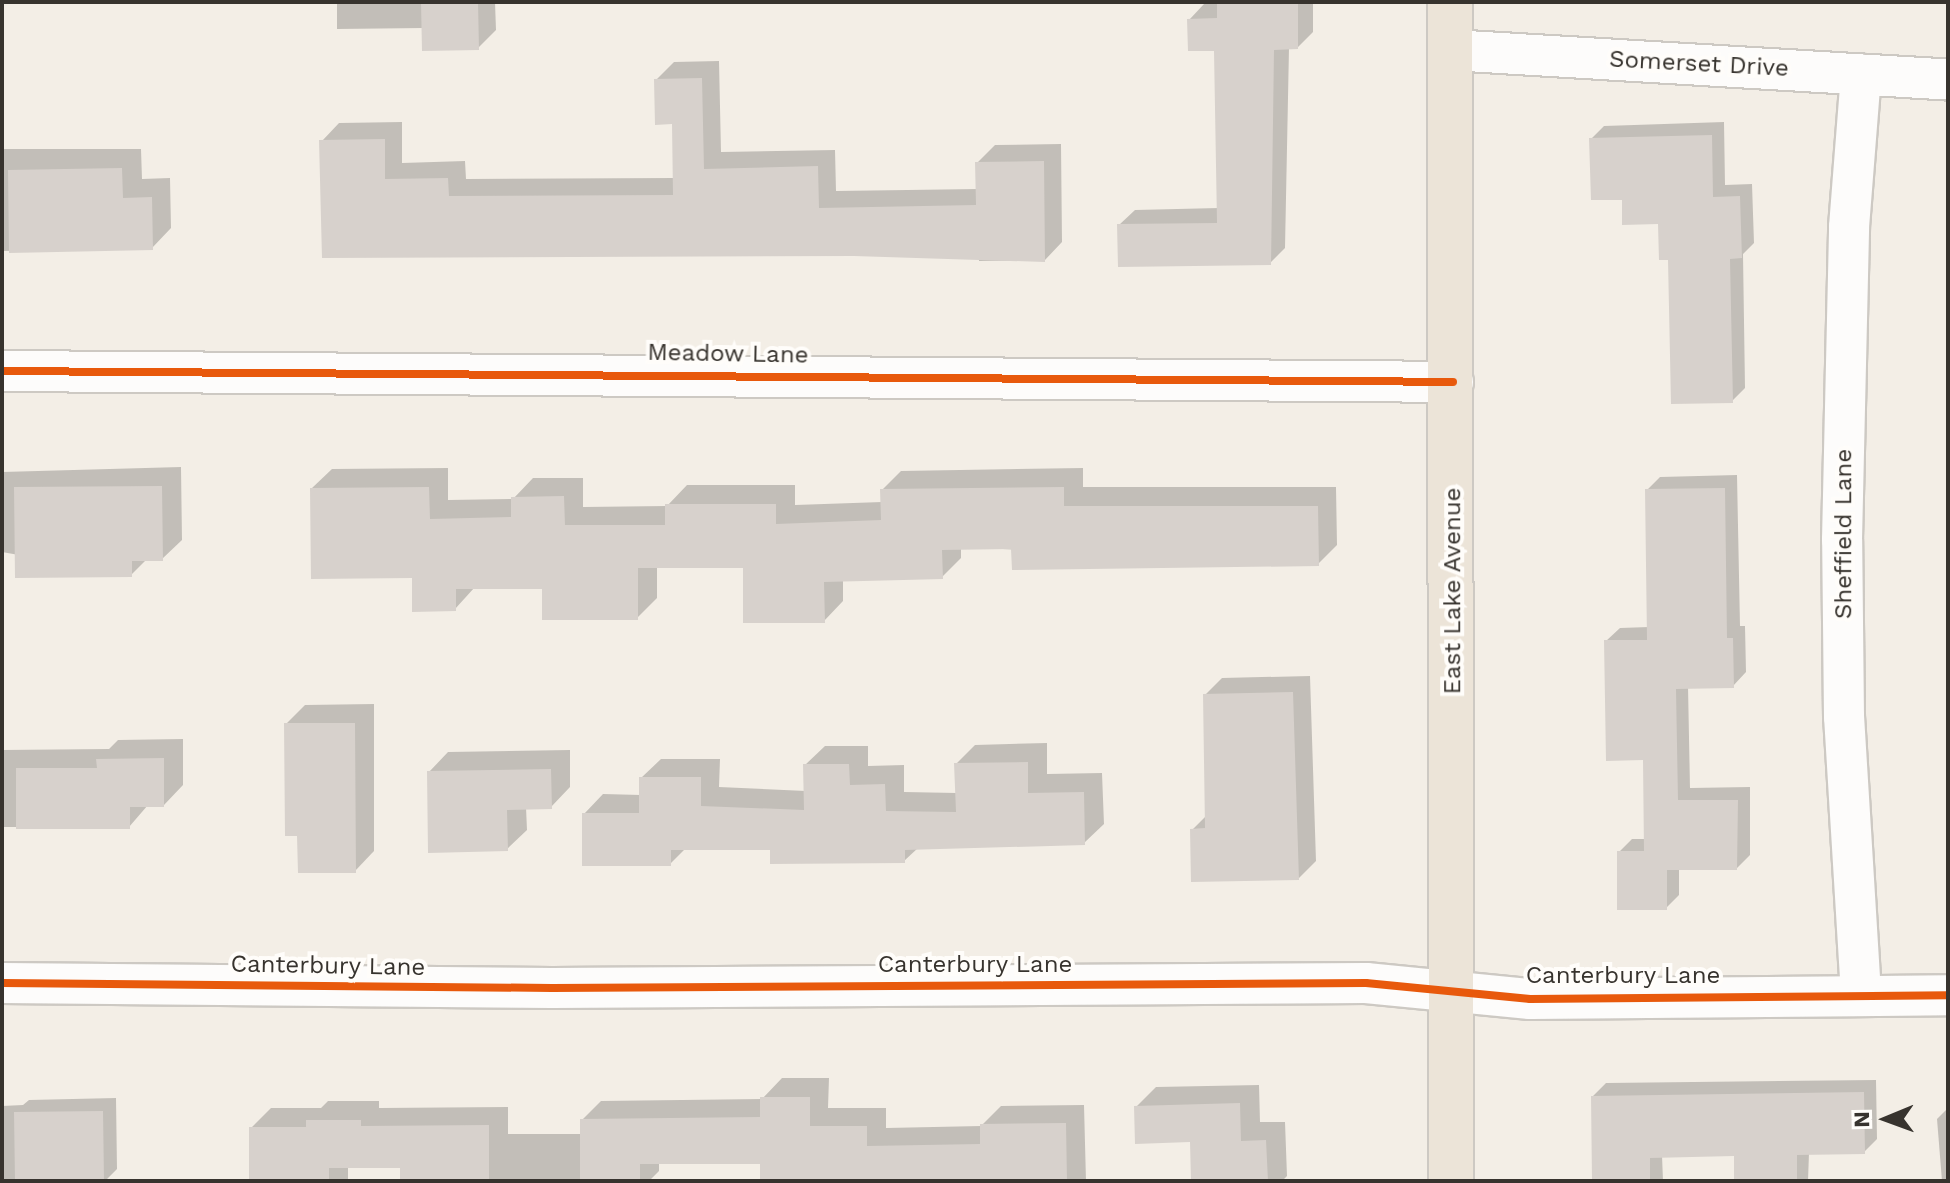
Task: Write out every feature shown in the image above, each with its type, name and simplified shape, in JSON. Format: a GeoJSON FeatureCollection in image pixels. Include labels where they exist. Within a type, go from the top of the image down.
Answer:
{"type":"FeatureCollection","features":[{"type":"Feature","properties":{"kind":"main road","name":"East Lake Avenue"},"geometry":{"type":"LineString","coordinates":[[1450,2],[1453,382],[1451,1181]]}},
{"type":"Feature","properties":{"kind":"street","name":"Somerset Drive"},"geometry":{"type":"LineString","coordinates":[[1450,50],[1948,80]]}},
{"type":"Feature","properties":{"kind":"street","name":"Sheffield Lane"},"geometry":{"type":"LineString","coordinates":[[1861,74],[1849,227],[1842,540],[1844,717],[1861,994]]}},
{"type":"Feature","properties":{"kind":"street","name":"Meadow Lane"},"geometry":{"type":"LineString","coordinates":[[2,371],[1453,382]]}},
{"type":"Feature","properties":{"kind":"street","name":"Canterbury Lane"},"geometry":{"type":"LineString","coordinates":[[2,983],[552,988],[1366,983],[1530,999],[1948,995]]}},
{"type":"Feature","properties":{"kind":"building"},"geometry":{"type":"Polygon","coordinates":[[[421,2],[478,2],[479,50],[422,51],[421,2]]]}},
{"type":"Feature","properties":{"kind":"building"},"geometry":{"type":"Polygon","coordinates":[[[1217,2],[1298,2],[1298,49],[1274,50],[1271,265],[1118,267],[1117,224],[1217,223],[1214,51],[1188,51],[1187,19],[1217,18],[1217,2]]]}},
{"type":"Feature","properties":{"kind":"building"},"geometry":{"type":"Polygon","coordinates":[[[702,78],[704,169],[818,166],[819,208],[976,205],[975,162],[1044,161],[1045,262],[854,256],[322,258],[319,140],[385,139],[385,179],[448,178],[449,196],[673,195],[672,124],[655,125],[654,79],[702,78]]]}},
{"type":"Feature","properties":{"kind":"building"},"geometry":{"type":"Polygon","coordinates":[[[1712,135],[1713,197],[1740,196],[1742,258],[1730,259],[1733,403],[1671,404],[1668,260],[1659,260],[1658,224],[1622,225],[1622,200],[1591,200],[1589,138],[1712,135]]]}},
{"type":"Feature","properties":{"kind":"building"},"geometry":{"type":"Polygon","coordinates":[[[122,168],[123,198],[152,197],[153,250],[9,253],[8,170],[122,168]]]}},
{"type":"Feature","properties":{"kind":"building"},"geometry":{"type":"Polygon","coordinates":[[[162,486],[163,561],[132,561],[132,577],[15,578],[14,487],[162,486]]]}},
{"type":"Feature","properties":{"kind":"building"},"geometry":{"type":"Polygon","coordinates":[[[429,487],[430,519],[511,517],[511,497],[564,496],[565,525],[665,525],[665,504],[776,504],[776,524],[881,520],[880,489],[1064,487],[1064,506],[1318,506],[1319,566],[1012,570],[1011,549],[942,550],[943,579],[824,582],[825,623],[743,623],[743,568],[638,568],[638,620],[542,620],[542,589],[456,589],[456,611],[412,612],[412,578],[311,579],[310,488],[429,487]]]}},
{"type":"Feature","properties":{"kind":"building"},"geometry":{"type":"Polygon","coordinates":[[[1725,488],[1727,638],[1733,638],[1734,688],[1676,689],[1678,800],[1738,800],[1737,870],[1667,870],[1667,910],[1617,910],[1617,851],[1644,851],[1643,760],[1606,761],[1604,640],[1647,640],[1645,489],[1725,488]]]}},
{"type":"Feature","properties":{"kind":"building"},"geometry":{"type":"Polygon","coordinates":[[[1293,692],[1299,880],[1191,882],[1190,829],[1205,828],[1203,694],[1293,692]]]}},
{"type":"Feature","properties":{"kind":"building"},"geometry":{"type":"Polygon","coordinates":[[[284,723],[355,723],[356,873],[298,873],[297,836],[285,836],[284,723]]]}},
{"type":"Feature","properties":{"kind":"building"},"geometry":{"type":"Polygon","coordinates":[[[164,758],[164,807],[130,807],[130,829],[16,829],[16,768],[97,768],[96,759],[164,758]]]}},
{"type":"Feature","properties":{"kind":"building"},"geometry":{"type":"Polygon","coordinates":[[[1028,762],[1028,793],[1084,792],[1085,845],[905,850],[905,863],[770,864],[770,850],[671,850],[671,866],[582,866],[582,813],[639,813],[639,777],[701,777],[701,806],[804,810],[803,764],[849,764],[850,785],[885,784],[886,811],[956,812],[954,763],[1028,762]]]}},
{"type":"Feature","properties":{"kind":"building"},"geometry":{"type":"Polygon","coordinates":[[[551,769],[552,809],[507,810],[508,851],[428,853],[427,771],[551,769]]]}},
{"type":"Feature","properties":{"kind":"building"},"geometry":{"type":"Polygon","coordinates":[[[1864,1092],[1865,1154],[1797,1155],[1797,1181],[1734,1181],[1734,1156],[1650,1158],[1650,1181],[1592,1181],[1591,1096],[1864,1092]]]}},
{"type":"Feature","properties":{"kind":"building"},"geometry":{"type":"Polygon","coordinates":[[[760,1097],[810,1097],[810,1126],[867,1126],[867,1146],[980,1144],[980,1124],[1066,1123],[1067,1181],[760,1181],[760,1164],[640,1164],[640,1181],[580,1181],[580,1119],[760,1117],[760,1097]]]}},
{"type":"Feature","properties":{"kind":"building"},"geometry":{"type":"Polygon","coordinates":[[[1240,1103],[1241,1141],[1266,1140],[1268,1181],[1191,1181],[1190,1142],[1135,1144],[1134,1106],[1240,1103]]]}},
{"type":"Feature","properties":{"kind":"building"},"geometry":{"type":"Polygon","coordinates":[[[103,1111],[104,1181],[15,1181],[14,1112],[103,1111]]]}},
{"type":"Feature","properties":{"kind":"building"},"geometry":{"type":"Polygon","coordinates":[[[306,1120],[361,1120],[361,1126],[489,1125],[489,1181],[400,1181],[400,1168],[329,1168],[329,1181],[249,1181],[249,1127],[306,1127],[306,1120]]]}},
{"type":"Feature","properties":{"kind":"cycle path"},"geometry":{"type":"LineString","coordinates":[[2,371],[1453,382]]}},
{"type":"Feature","properties":{"kind":"cycle path"},"geometry":{"type":"LineString","coordinates":[[2,983],[552,988],[1366,983],[1530,999],[1948,995]]}}]}
